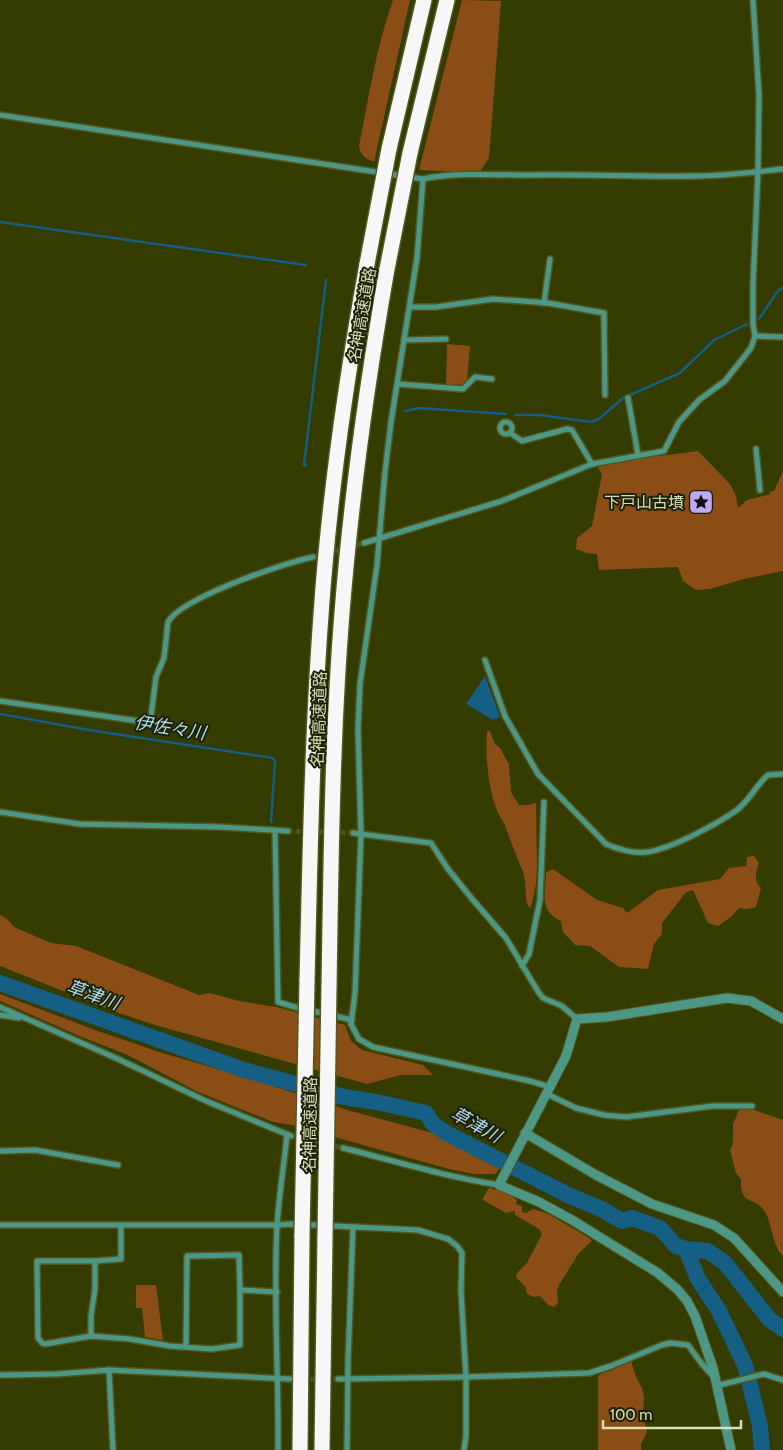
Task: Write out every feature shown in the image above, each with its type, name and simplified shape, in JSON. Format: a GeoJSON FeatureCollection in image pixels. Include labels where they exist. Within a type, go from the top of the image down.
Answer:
{"type":"FeatureCollection","features":[{"type":"Feature","properties":{"kind":"highway","name":"名神高速道路"},"geometry":{"type":"LineString","coordinates":[[300,1450],[310,835],[321,613],[344,400],[389,149],[424,0]]}},
{"type":"Feature","properties":{"kind":"highway","name":"名神高速道路"},"geometry":{"type":"LineString","coordinates":[[322,1450],[334,766],[342,613],[364,409],[387,269],[410,153],[447,0]]}},
{"type":"Feature","properties":{"kind":"street"},"geometry":{"type":"LineString","coordinates":[[364,543],[502,501],[592,464],[664,451],[679,422],[699,400],[725,381],[751,348],[755,336],[753,324],[753,284],[759,95],[753,0]]}},
{"type":"Feature","properties":{"kind":"street"},"geometry":{"type":"LineString","coordinates":[[0,115],[423,179],[437,176],[486,175],[696,176],[783,169]]}},
{"type":"Feature","properties":{"kind":"street"},"geometry":{"type":"LineString","coordinates":[[423,179],[418,258],[391,422],[380,538],[360,684],[358,729],[361,835],[355,993],[351,1024],[359,1039],[373,1047],[530,1081],[547,1094],[576,1108],[604,1115],[626,1117],[713,1106],[752,1106]]}},
{"type":"Feature","properties":{"kind":"street"},"geometry":{"type":"LineString","coordinates":[[544,303],[550,259]]}},
{"type":"Feature","properties":{"kind":"street"},"geometry":{"type":"LineString","coordinates":[[410,307],[436,307],[493,299],[544,303],[604,313],[605,395]]}},
{"type":"Feature","properties":{"kind":"street"},"geometry":{"type":"LineString","coordinates":[[755,336],[783,337]]}},
{"type":"Feature","properties":{"kind":"street"},"geometry":{"type":"LineString","coordinates":[[405,340],[446,339]]}},
{"type":"Feature","properties":{"kind":"street"},"geometry":{"type":"LineString","coordinates":[[398,384],[463,389],[475,377],[492,378]]}},
{"type":"Feature","properties":{"kind":"street"},"geometry":{"type":"LineString","coordinates":[[628,398],[638,455]]}},
{"type":"Feature","properties":{"kind":"street"},"geometry":{"type":"LineString","coordinates":[[510,432],[522,441],[568,429],[572,430],[592,464]]}},
{"type":"Feature","properties":{"kind":"street"},"geometry":{"type":"LineString","coordinates":[[756,449],[760,490]]}},
{"type":"Feature","properties":{"kind":"street"},"geometry":{"type":"LineString","coordinates":[[0,700],[146,722],[151,716],[156,677],[164,658],[170,617],[191,603],[241,579],[313,557]]}},
{"type":"Feature","properties":{"kind":"street"},"geometry":{"type":"LineString","coordinates":[[485,660],[505,716],[541,780],[606,844],[634,852],[646,852],[667,847],[695,834],[738,809],[768,775],[783,774]]}},
{"type":"Feature","properties":{"kind":"street"},"geometry":{"type":"LineString","coordinates":[[522,966],[529,954],[540,900],[544,802]]}},
{"type":"Feature","properties":{"kind":"street"},"geometry":{"type":"LineString","coordinates":[[0,812],[80,824],[220,827],[288,831]]}},
{"type":"Feature","properties":{"kind":"street"},"geometry":{"type":"LineString","coordinates":[[275,830],[278,1002],[352,1020]]}},
{"type":"Feature","properties":{"kind":"street"},"geometry":{"type":"LineString","coordinates":[[353,833],[431,843],[448,869],[506,938],[543,998],[562,1006],[578,1019],[607,1017],[727,998],[751,1001],[783,1019]]}},
{"type":"Feature","properties":{"kind":"street"},"geometry":{"type":"LineString","coordinates":[[0,1007],[118,1059],[206,1101],[289,1135],[277,1226],[276,1349],[278,1450]]}},
{"type":"Feature","properties":{"kind":"street"},"geometry":{"type":"LineString","coordinates":[[0,1015],[25,1018]]}},
{"type":"Feature","properties":{"kind":"street"},"geometry":{"type":"LineString","coordinates":[[500,1185],[566,1056],[578,1019]]}},
{"type":"Feature","properties":{"kind":"street"},"geometry":{"type":"LineString","coordinates":[[524,1136],[652,1204],[714,1224],[734,1238],[783,1292]]}},
{"type":"Feature","properties":{"kind":"street"},"geometry":{"type":"LineString","coordinates":[[343,1148],[465,1180],[500,1185],[539,1202],[572,1220],[658,1273],[678,1290],[687,1301],[695,1316],[713,1368],[731,1450]]}},
{"type":"Feature","properties":{"kind":"street"},"geometry":{"type":"LineString","coordinates":[[0,1151],[34,1150],[118,1165]]}},
{"type":"Feature","properties":{"kind":"street"},"geometry":{"type":"LineString","coordinates":[[0,1225],[277,1226],[292,1224],[418,1230],[448,1239],[462,1253],[461,1291],[466,1378],[466,1436],[464,1450]]}},
{"type":"Feature","properties":{"kind":"street"},"geometry":{"type":"LineString","coordinates":[[121,1226],[121,1259],[37,1261],[37,1333],[39,1341],[44,1344],[91,1336],[130,1339],[170,1346],[186,1346],[212,1350],[240,1345],[239,1255],[186,1256],[186,1346]]}},
{"type":"Feature","properties":{"kind":"street"},"geometry":{"type":"LineString","coordinates":[[348,1450],[353,1227]]}},
{"type":"Feature","properties":{"kind":"street"},"geometry":{"type":"LineString","coordinates":[[91,1336],[95,1261]]}},
{"type":"Feature","properties":{"kind":"street"},"geometry":{"type":"LineString","coordinates":[[240,1290],[277,1292]]}},
{"type":"Feature","properties":{"kind":"street"},"geometry":{"type":"LineString","coordinates":[[338,1379],[466,1378],[589,1373],[670,1343],[688,1345],[715,1382],[729,1384],[764,1374],[783,1378]]}},
{"type":"Feature","properties":{"kind":"street"},"geometry":{"type":"LineString","coordinates":[[109,1370],[113,1450]]}},
{"type":"Feature","properties":{"kind":"street"},"geometry":{"type":"LineString","coordinates":[[0,1375],[57,1374],[109,1370],[278,1380],[290,1379]]}},
{"type":"Feature","properties":{"kind":"shaded area"},"geometry":{"type":"Polygon","coordinates":[[[393,0],[410,0],[374,162],[364,156],[359,146],[377,54],[393,0]]]}},
{"type":"Feature","properties":{"kind":"shaded area"},"geometry":{"type":"Polygon","coordinates":[[[462,0],[501,1],[489,158],[479,173],[419,170],[462,0]]]}},
{"type":"Feature","properties":{"kind":"shaded area"},"geometry":{"type":"Polygon","coordinates":[[[447,344],[470,346],[467,380],[461,385],[446,384],[447,344]]]}},
{"type":"Feature","properties":{"kind":"shaded area"},"geometry":{"type":"Polygon","coordinates":[[[698,451],[730,484],[736,496],[738,508],[747,500],[771,494],[769,492],[774,491],[783,471],[783,571],[744,579],[710,589],[696,590],[683,581],[678,567],[599,570],[597,554],[576,549],[577,538],[592,526],[602,474],[598,468],[605,463],[698,451]]]}},
{"type":"Feature","properties":{"kind":"shaded area"},"geometry":{"type":"Polygon","coordinates":[[[487,731],[490,731],[495,744],[500,748],[509,764],[511,792],[519,805],[536,803],[537,865],[536,884],[531,908],[527,902],[523,872],[493,799],[486,750],[487,731]]]}},
{"type":"Feature","properties":{"kind":"shaded area"},"geometry":{"type":"Polygon","coordinates":[[[754,856],[759,863],[756,879],[761,888],[756,907],[739,908],[732,916],[718,926],[708,923],[693,890],[686,892],[662,923],[662,934],[654,944],[648,969],[619,967],[590,946],[575,945],[563,932],[561,921],[549,912],[546,906],[546,872],[553,869],[597,900],[623,908],[627,913],[658,890],[720,879],[729,868],[746,866],[747,857],[754,856]]]}},
{"type":"Feature","properties":{"kind":"shaded area"},"geometry":{"type":"Polygon","coordinates":[[[0,915],[6,918],[14,927],[51,943],[76,946],[199,995],[210,993],[239,1001],[276,1007],[345,1025],[351,1041],[362,1050],[423,1065],[433,1075],[401,1075],[367,1084],[155,1025],[116,1012],[0,966],[0,915]]]}},
{"type":"Feature","properties":{"kind":"shaded area"},"geometry":{"type":"Polygon","coordinates":[[[0,994],[159,1052],[344,1109],[440,1135],[502,1166],[495,1174],[474,1174],[449,1169],[292,1125],[273,1122],[196,1091],[128,1055],[0,1001],[0,994]]]}},
{"type":"Feature","properties":{"kind":"shaded area"},"geometry":{"type":"Polygon","coordinates":[[[739,1110],[754,1110],[783,1120],[783,1256],[776,1246],[768,1217],[761,1207],[745,1197],[741,1188],[741,1179],[736,1173],[730,1150],[733,1144],[733,1124],[739,1110]]]}},
{"type":"Feature","properties":{"kind":"shaded area"},"geometry":{"type":"Polygon","coordinates":[[[489,1188],[508,1193],[517,1200],[516,1204],[522,1206],[522,1212],[526,1213],[533,1209],[549,1214],[592,1241],[579,1253],[559,1285],[557,1291],[558,1303],[554,1307],[548,1305],[540,1296],[534,1297],[527,1294],[525,1286],[516,1277],[517,1273],[527,1263],[542,1234],[539,1229],[515,1215],[515,1211],[506,1213],[483,1200],[489,1188]]]}},
{"type":"Feature","properties":{"kind":"shaded area"},"geometry":{"type":"Polygon","coordinates":[[[136,1285],[156,1285],[163,1340],[145,1337],[142,1308],[136,1308],[136,1285]]]}},
{"type":"Feature","properties":{"kind":"shaded area"},"geometry":{"type":"Polygon","coordinates":[[[631,1361],[644,1397],[643,1415],[647,1432],[641,1444],[641,1450],[598,1450],[598,1378],[600,1374],[631,1361]]]}},
{"type":"Feature","properties":{"kind":"water"},"geometry":{"type":"Polygon","coordinates":[[[485,676],[500,717],[493,720],[466,704],[485,676]]]}},
{"type":"Feature","properties":{"kind":"waterway"},"geometry":{"type":"LineString","coordinates":[[0,222],[306,265]]}},
{"type":"Feature","properties":{"kind":"waterway"},"geometry":{"type":"LineString","coordinates":[[306,465],[304,465],[326,280]]}},
{"type":"Feature","properties":{"kind":"waterway"},"geometry":{"type":"LineString","coordinates":[[759,319],[777,292],[783,288]]}},
{"type":"Feature","properties":{"kind":"waterway"},"geometry":{"type":"LineString","coordinates":[[515,415],[539,415],[591,422],[599,419],[623,398],[680,373],[714,340],[747,324]]}},
{"type":"Feature","properties":{"kind":"waterway"},"geometry":{"type":"LineString","coordinates":[[405,411],[419,408],[506,414]]}},
{"type":"Feature","properties":{"kind":"waterway","name":"伊佐々川"},"geometry":{"type":"LineString","coordinates":[[0,714],[89,730],[273,758],[275,761],[271,822]]}},
{"type":"Feature","properties":{"kind":"waterway","name":"草津川"},"geometry":{"type":"LineString","coordinates":[[0,983],[244,1070],[344,1097],[426,1113],[433,1124],[446,1133],[570,1196],[601,1209],[622,1221],[632,1218],[660,1228],[676,1246],[708,1251],[725,1263],[770,1320],[783,1329]]}},
{"type":"Feature","properties":{"kind":"waterway","name":"草津川"},"geometry":{"type":"LineString","coordinates":[[686,1249],[698,1279],[719,1311],[745,1365],[760,1426],[762,1450]]}},
{"type":"Feature","properties":{"kind":"tunnel"},"geometry":{"type":"LineString","coordinates":[[313,557],[364,543]]}},
{"type":"Feature","properties":{"kind":"tunnel"},"geometry":{"type":"LineString","coordinates":[[288,831],[353,833]]}},
{"type":"Feature","properties":{"kind":"tunnel"},"geometry":{"type":"LineString","coordinates":[[291,1136],[343,1148]]}},
{"type":"Feature","properties":{"kind":"tunnel"},"geometry":{"type":"LineString","coordinates":[[303,1379],[338,1379]]}},
{"type":"Feature","properties":{"kind":"place","name":"下戸山古墳"},"geometry":{"type":"Point","coordinates":[701,502]}}]}
